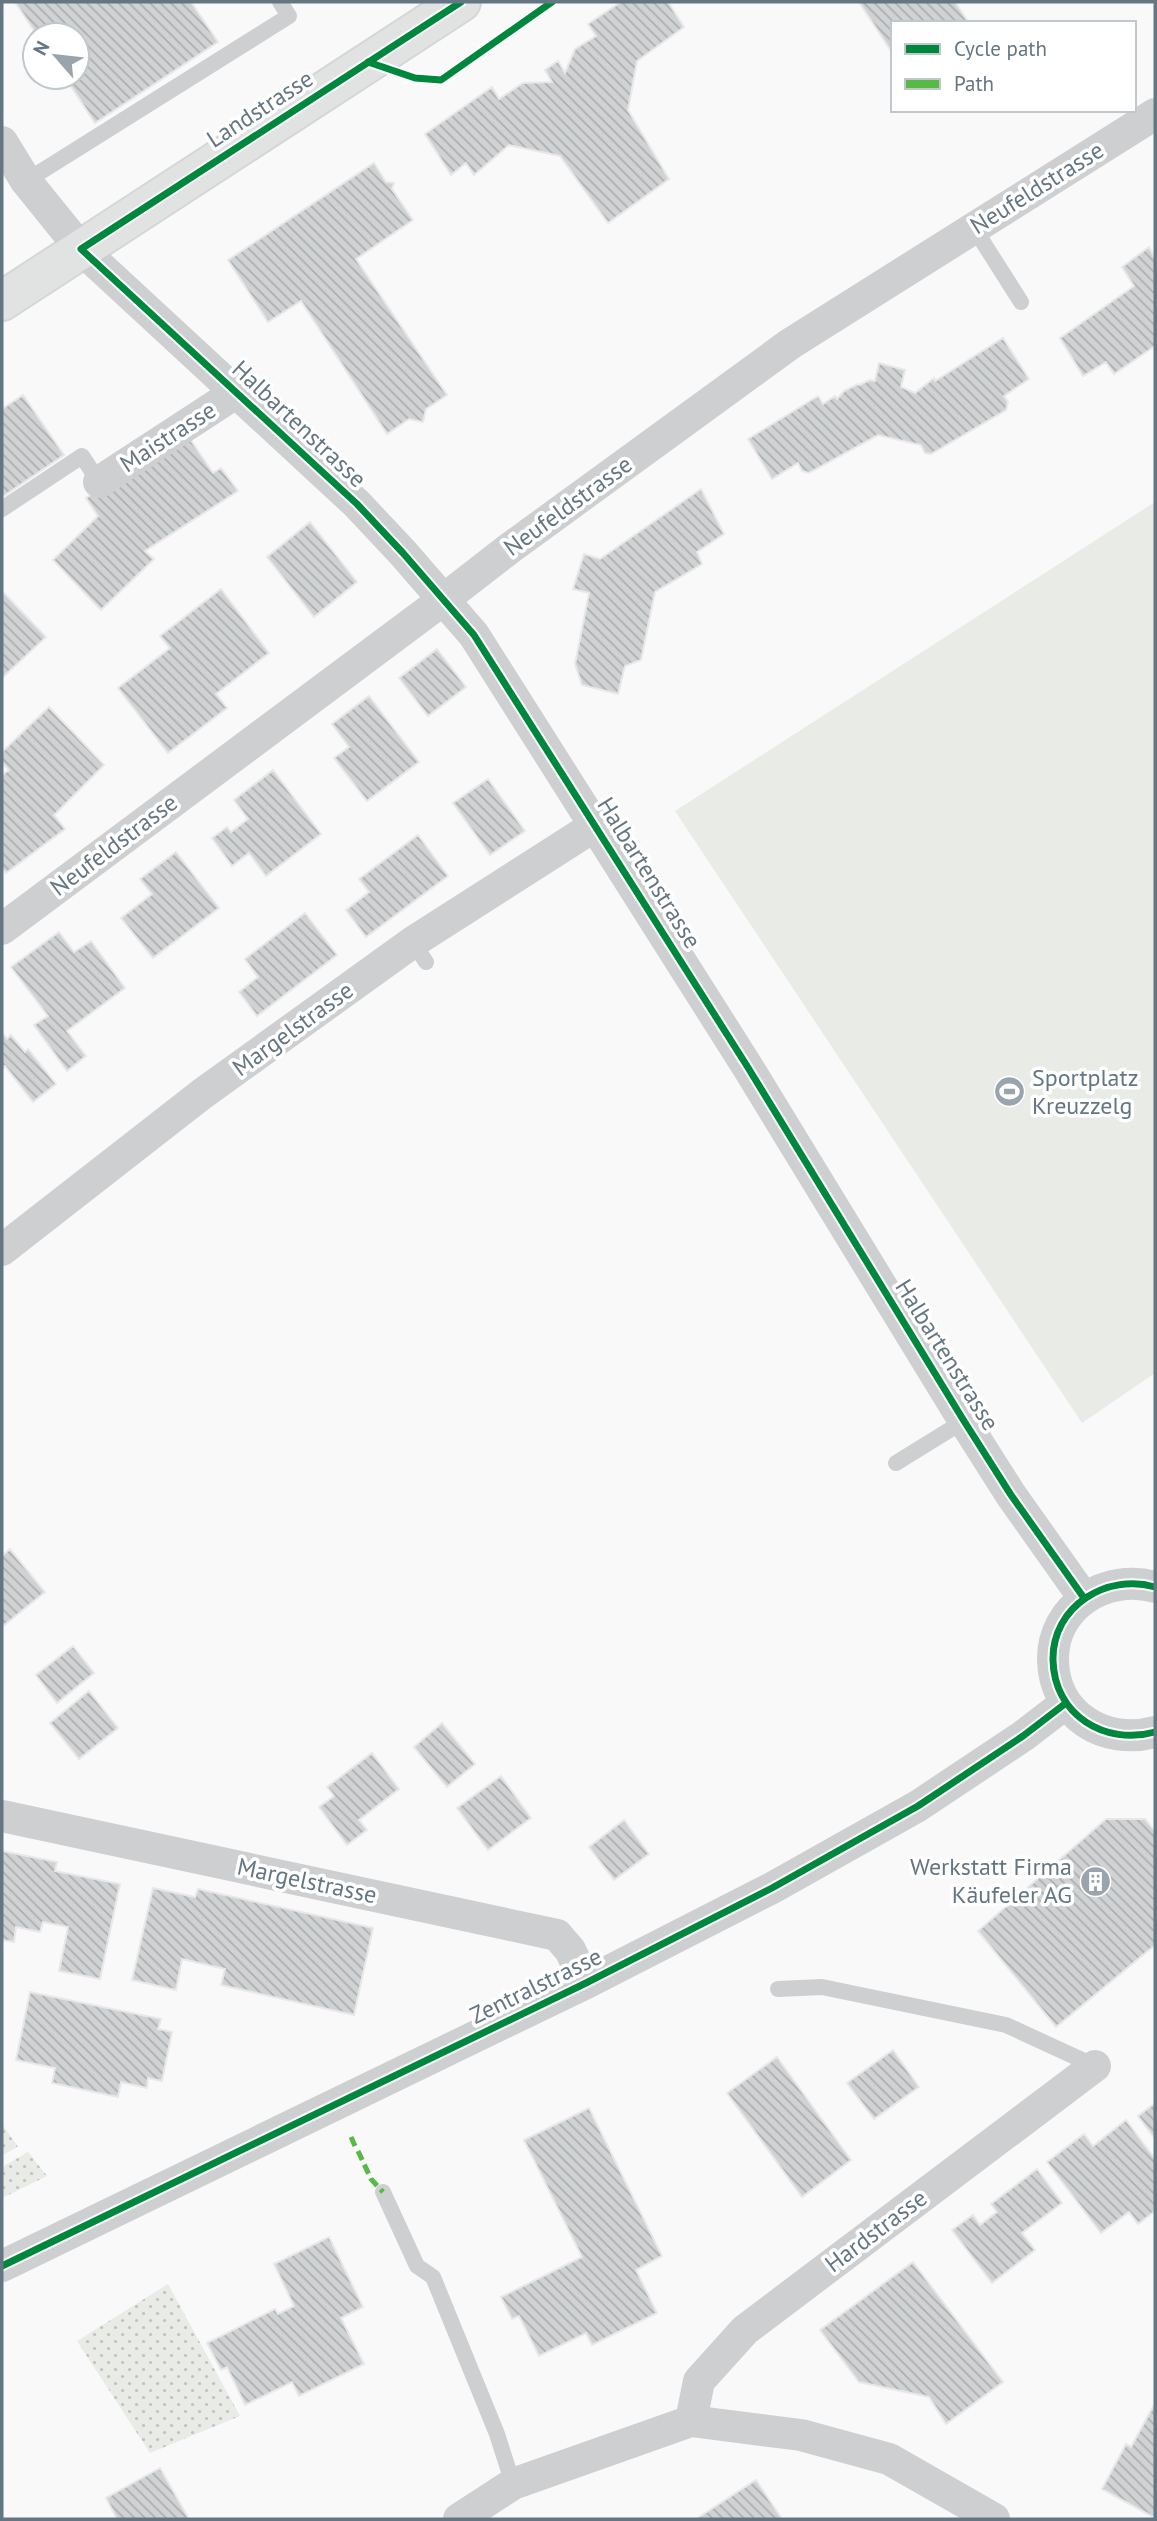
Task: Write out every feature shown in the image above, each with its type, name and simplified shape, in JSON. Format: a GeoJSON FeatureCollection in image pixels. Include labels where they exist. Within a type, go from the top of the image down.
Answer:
{"type":"FeatureCollection","features":[{"type":"Feature","properties":{"kind":"main road","name":"Landstrasse"},"geometry":{"type":"LineString","coordinates":[[2,301],[461,2]]}},
{"type":"Feature","properties":{"kind":"street","name":"Neufeldstrasse"},"geometry":{"type":"LineString","coordinates":[[2,929],[510,548],[790,344],[1155,114]]}},
{"type":"Feature","properties":{"kind":"street","name":"Halbartenstrasse"},"geometry":{"type":"LineString","coordinates":[[2,142],[26,181],[81,248],[357,504],[474,635],[747,1066],[964,1421],[1011,1495],[1084,1598]]}},
{"type":"Feature","properties":{"kind":"street","name":"Maistrasse"},"geometry":{"type":"LineString","coordinates":[[99,482],[237,392]]}},
{"type":"Feature","properties":{"kind":"street","name":"Margelstrasse"},"geometry":{"type":"LineString","coordinates":[[2,1250],[202,1094],[420,952],[596,825]]}},
{"type":"Feature","properties":{"kind":"street"},"geometry":{"type":"LineString","coordinates":[[1155,1587],[1129,1583],[1105,1587],[1084,1598],[1068,1614],[1057,1636],[1053,1658],[1056,1682],[1066,1703],[1080,1718],[1098,1730],[1118,1736],[1140,1736],[1155,1732]]}},
{"type":"Feature","properties":{"kind":"street","name":"Zentralstrasse"},"geometry":{"type":"LineString","coordinates":[[2,2266],[586,1983],[772,1888],[918,1806],[1023,1736],[1066,1703]]}},
{"type":"Feature","properties":{"kind":"street","name":"Margelstrasse"},"geometry":{"type":"LineString","coordinates":[[2,1816],[545,1932],[557,1936],[570,1951],[586,1983]]}},
{"type":"Feature","properties":{"kind":"street","name":"Hardstrasse"},"geometry":{"type":"LineString","coordinates":[[691,2421],[699,2381],[745,2330],[1095,2066]]}},
{"type":"Feature","properties":{"kind":"street"},"geometry":{"type":"LineString","coordinates":[[459,2519],[513,2484],[691,2421],[801,2435],[889,2459],[994,2519]]}},
{"type":"Feature","properties":{"kind":"lane"},"geometry":{"type":"LineString","coordinates":[[26,181],[289,16],[280,2]]}},
{"type":"Feature","properties":{"kind":"lane"},"geometry":{"type":"LineString","coordinates":[[974,228],[1021,302]]}},
{"type":"Feature","properties":{"kind":"lane"},"geometry":{"type":"LineString","coordinates":[[2,509],[82,456],[99,482]]}},
{"type":"Feature","properties":{"kind":"lane"},"geometry":{"type":"LineString","coordinates":[[896,1463],[964,1421]]}},
{"type":"Feature","properties":{"kind":"lane"},"geometry":{"type":"LineString","coordinates":[[778,1989],[822,1987],[1006,2025],[1095,2066]]}},
{"type":"Feature","properties":{"kind":"lane"},"geometry":{"type":"LineString","coordinates":[[383,2192],[417,2266],[433,2277],[497,2434],[513,2484]]}},
{"type":"Feature","properties":{"kind":"shaded area","name":"Sportplatz Kreuzzelg"},"geometry":{"type":"Polygon","coordinates":[[[1155,502],[1155,1373],[1082,1423],[675,811],[1155,502]]]}},
{"type":"Feature","properties":{"kind":"shaded area"},"geometry":{"type":"Polygon","coordinates":[[[2,2124],[18,2147],[2,2155],[2,2124]]]}},
{"type":"Feature","properties":{"kind":"shaded area"},"geometry":{"type":"Polygon","coordinates":[[[28,2152],[47,2176],[2,2198],[2,2167],[28,2152]]]}},
{"type":"Feature","properties":{"kind":"shaded area"},"geometry":{"type":"Polygon","coordinates":[[[168,2284],[240,2416],[150,2453],[77,2341],[168,2284]]]}},
{"type":"Feature","properties":{"kind":"building"},"geometry":{"type":"Polygon","coordinates":[[[15,2],[191,2],[218,42],[95,123],[74,91],[91,91],[91,21],[28,21],[15,2]]]}},
{"type":"Feature","properties":{"kind":"building"},"geometry":{"type":"Polygon","coordinates":[[[621,2],[668,2],[684,27],[637,61],[628,110],[669,179],[608,223],[560,156],[509,145],[474,175],[466,163],[451,175],[425,134],[492,87],[499,99],[523,83],[552,82],[545,70],[558,61],[565,73],[575,49],[596,36],[588,24],[621,2]]]}},
{"type":"Feature","properties":{"kind":"building"},"geometry":{"type":"Polygon","coordinates":[[[859,2],[955,2],[968,21],[891,21],[891,51],[859,2]]]}},
{"type":"Feature","properties":{"kind":"building"},"geometry":{"type":"Polygon","coordinates":[[[374,163],[386,182],[394,183],[392,189],[413,220],[356,259],[447,395],[426,409],[423,422],[409,419],[387,434],[301,301],[268,322],[228,260],[374,163]]]}},
{"type":"Feature","properties":{"kind":"building"},"geometry":{"type":"Polygon","coordinates":[[[1149,247],[1155,259],[1155,346],[1114,374],[1106,362],[1083,376],[1060,338],[1134,286],[1122,267],[1149,247]]]}},
{"type":"Feature","properties":{"kind":"building"},"geometry":{"type":"Polygon","coordinates":[[[1003,338],[1029,379],[1004,396],[1008,402],[1006,410],[931,454],[925,453],[921,445],[878,435],[809,473],[802,471],[798,463],[772,479],[748,439],[818,396],[823,404],[835,396],[837,399],[844,391],[858,384],[875,381],[879,363],[905,370],[901,387],[915,393],[934,378],[935,381],[1003,338]]]}},
{"type":"Feature","properties":{"kind":"building"},"geometry":{"type":"Polygon","coordinates":[[[23,395],[64,455],[2,497],[2,409],[23,395]]]}},
{"type":"Feature","properties":{"kind":"building"},"geometry":{"type":"Polygon","coordinates":[[[186,433],[213,473],[221,468],[238,491],[145,551],[154,559],[101,610],[53,560],[98,516],[86,498],[186,433]]]}},
{"type":"Feature","properties":{"kind":"building"},"geometry":{"type":"Polygon","coordinates":[[[701,489],[724,534],[697,552],[702,564],[655,592],[641,660],[625,666],[618,694],[582,685],[575,664],[589,593],[573,589],[584,554],[600,559],[701,489]]]}},
{"type":"Feature","properties":{"kind":"building"},"geometry":{"type":"Polygon","coordinates":[[[310,522],[357,582],[314,617],[267,557],[310,522]]]}},
{"type":"Feature","properties":{"kind":"building"},"geometry":{"type":"Polygon","coordinates":[[[221,589],[269,653],[216,694],[227,708],[168,753],[118,688],[170,648],[160,636],[221,589]]]}},
{"type":"Feature","properties":{"kind":"building"},"geometry":{"type":"Polygon","coordinates":[[[2,591],[46,637],[2,678],[2,591]]]}},
{"type":"Feature","properties":{"kind":"building"},"geometry":{"type":"Polygon","coordinates":[[[437,649],[466,687],[428,716],[399,678],[437,649]]]}},
{"type":"Feature","properties":{"kind":"building"},"geometry":{"type":"Polygon","coordinates":[[[369,696],[419,762],[367,801],[334,758],[349,747],[332,724],[369,696]]]}},
{"type":"Feature","properties":{"kind":"building"},"geometry":{"type":"Polygon","coordinates":[[[49,707],[104,765],[54,815],[65,829],[6,873],[2,868],[2,775],[9,770],[2,762],[2,752],[49,707]]]}},
{"type":"Feature","properties":{"kind":"building"},"geometry":{"type":"Polygon","coordinates":[[[273,770],[321,834],[266,876],[249,853],[232,866],[212,838],[227,827],[231,832],[248,819],[234,800],[273,770]]]}},
{"type":"Feature","properties":{"kind":"building"},"geometry":{"type":"Polygon","coordinates":[[[488,779],[525,831],[490,855],[453,803],[488,779]]]}},
{"type":"Feature","properties":{"kind":"building"},"geometry":{"type":"Polygon","coordinates":[[[418,835],[448,876],[366,937],[346,910],[369,892],[359,879],[418,835]]]}},
{"type":"Feature","properties":{"kind":"building"},"geometry":{"type":"Polygon","coordinates":[[[176,852],[219,908],[153,958],[121,918],[152,894],[140,879],[176,852]]]}},
{"type":"Feature","properties":{"kind":"building"},"geometry":{"type":"Polygon","coordinates":[[[305,913],[337,955],[257,1016],[239,992],[258,977],[245,959],[305,913]]]}},
{"type":"Feature","properties":{"kind":"building"},"geometry":{"type":"Polygon","coordinates":[[[59,932],[74,952],[91,941],[125,988],[67,1031],[86,1056],[67,1071],[34,1025],[48,1016],[11,967],[59,932]]]}},
{"type":"Feature","properties":{"kind":"building"},"geometry":{"type":"Polygon","coordinates":[[[2,1032],[7,1039],[11,1035],[25,1052],[28,1049],[56,1084],[33,1102],[5,1066],[2,1069],[2,1032]]]}},
{"type":"Feature","properties":{"kind":"building"},"geometry":{"type":"Polygon","coordinates":[[[10,1549],[45,1592],[2,1627],[2,1556],[10,1549]]]}},
{"type":"Feature","properties":{"kind":"building"},"geometry":{"type":"Polygon","coordinates":[[[73,1646],[94,1673],[57,1703],[36,1675],[73,1646]]]}},
{"type":"Feature","properties":{"kind":"building"},"geometry":{"type":"Polygon","coordinates":[[[89,1691],[118,1728],[79,1759],[50,1723],[89,1691]]]}},
{"type":"Feature","properties":{"kind":"building"},"geometry":{"type":"Polygon","coordinates":[[[442,1723],[475,1764],[447,1787],[414,1747],[442,1723]]]}},
{"type":"Feature","properties":{"kind":"building"},"geometry":{"type":"Polygon","coordinates":[[[372,1753],[399,1789],[359,1820],[367,1830],[347,1845],[319,1807],[334,1796],[327,1787],[372,1753]]]}},
{"type":"Feature","properties":{"kind":"building"},"geometry":{"type":"Polygon","coordinates":[[[501,1776],[531,1818],[488,1850],[457,1808],[501,1776]]]}},
{"type":"Feature","properties":{"kind":"building","name":"Werkstatt Firma Käufeler AG"},"geometry":{"type":"Polygon","coordinates":[[[1106,1819],[1145,1819],[1155,1831],[1155,1945],[1056,2027],[978,1931],[1106,1819]]]}},
{"type":"Feature","properties":{"kind":"building"},"geometry":{"type":"Polygon","coordinates":[[[624,1820],[649,1854],[614,1880],[589,1847],[624,1820]]]}},
{"type":"Feature","properties":{"kind":"building"},"geometry":{"type":"Polygon","coordinates":[[[2,1851],[57,1862],[55,1871],[120,1884],[100,1979],[59,1971],[68,1927],[43,1922],[40,1932],[16,1927],[14,1942],[2,1940],[2,1851]]]}},
{"type":"Feature","properties":{"kind":"building"},"geometry":{"type":"Polygon","coordinates":[[[153,1888],[195,1897],[198,1889],[373,1928],[354,2015],[221,1985],[225,1969],[182,1959],[176,1990],[132,1980],[153,1888]]]}},
{"type":"Feature","properties":{"kind":"building"},"geometry":{"type":"Polygon","coordinates":[[[30,1992],[161,2019],[158,2029],[172,2032],[162,2081],[148,2078],[147,2088],[121,2082],[118,2097],[52,2083],[55,2068],[16,2060],[30,1992]]]}},
{"type":"Feature","properties":{"kind":"building"},"geometry":{"type":"Polygon","coordinates":[[[893,2050],[919,2087],[874,2119],[847,2083],[893,2050]]]}},
{"type":"Feature","properties":{"kind":"building"},"geometry":{"type":"Polygon","coordinates":[[[777,2057],[851,2160],[802,2197],[727,2093],[777,2057]]]}},
{"type":"Feature","properties":{"kind":"building"},"geometry":{"type":"Polygon","coordinates":[[[1155,2103],[1155,2139],[1138,2116],[1155,2103]]]}},
{"type":"Feature","properties":{"kind":"building"},"geometry":{"type":"Polygon","coordinates":[[[589,2108],[662,2256],[636,2270],[657,2313],[592,2345],[586,2333],[539,2356],[519,2316],[512,2319],[501,2297],[582,2257],[524,2140],[589,2108]]]}},
{"type":"Feature","properties":{"kind":"building"},"geometry":{"type":"Polygon","coordinates":[[[1126,2120],[1155,2159],[1155,2211],[1138,2224],[1129,2212],[1101,2233],[1047,2162],[1084,2134],[1093,2146],[1126,2120]]]}},
{"type":"Feature","properties":{"kind":"building"},"geometry":{"type":"Polygon","coordinates":[[[1037,2169],[1062,2203],[1022,2233],[1035,2250],[992,2283],[952,2230],[973,2215],[980,2225],[997,2212],[991,2204],[1037,2169]]]}},
{"type":"Feature","properties":{"kind":"building"},"geometry":{"type":"Polygon","coordinates":[[[329,2237],[363,2307],[341,2318],[364,2364],[299,2396],[292,2382],[245,2405],[227,2367],[221,2370],[207,2343],[275,2309],[278,2314],[294,2306],[274,2264],[329,2237]]]}},
{"type":"Feature","properties":{"kind":"building"},"geometry":{"type":"Polygon","coordinates":[[[913,2262],[1003,2382],[946,2424],[929,2397],[859,2382],[820,2330],[913,2262]]]}},
{"type":"Feature","properties":{"kind":"building"},"geometry":{"type":"Polygon","coordinates":[[[1155,2403],[1155,2518],[1102,2489],[1126,2444],[1131,2447],[1155,2403]]]}},
{"type":"Feature","properties":{"kind":"building"},"geometry":{"type":"Polygon","coordinates":[[[160,2468],[189,2519],[117,2519],[106,2498],[160,2468]]]}},
{"type":"Feature","properties":{"kind":"building"},"geometry":{"type":"Polygon","coordinates":[[[756,2480],[782,2519],[696,2519],[756,2480]]]}},
{"type":"Feature","properties":{"kind":"marked path"},"geometry":{"type":"LineString","coordinates":[[351,2137],[355,2146]]}},
{"type":"Feature","properties":{"kind":"marked path"},"geometry":{"type":"LineString","coordinates":[[358,2151],[371,2179],[383,2192]]}},
{"type":"Feature","properties":{"kind":"cycle path"},"geometry":{"type":"LineString","coordinates":[[461,2],[81,249],[357,504],[474,635],[747,1066],[964,1421],[1011,1495],[1084,1598]]}},
{"type":"Feature","properties":{"kind":"cycle path"},"geometry":{"type":"LineString","coordinates":[[368,62],[415,78],[441,80],[552,2]]}},
{"type":"Feature","properties":{"kind":"cycle path"},"geometry":{"type":"LineString","coordinates":[[1155,1587],[1119,1585],[1086,1598],[1072,1609],[1062,1624],[1055,1641],[1053,1660],[1062,1696],[1086,1722],[1101,1730],[1118,1734],[1155,1732]]}},
{"type":"Feature","properties":{"kind":"cycle path"},"geometry":{"type":"LineString","coordinates":[[2,2266],[586,1983],[772,1888],[918,1806],[1023,1736],[1066,1703]]}},
{"type":"Feature","properties":{"kind":"place","name":"Sportplatz Kreuzzelg"},"geometry":{"type":"Point","coordinates":[1009,1092]}},
{"type":"Feature","properties":{"kind":"place","name":"Werkstatt Firma Käufeler AG"},"geometry":{"type":"Point","coordinates":[1095,1881]}}]}
